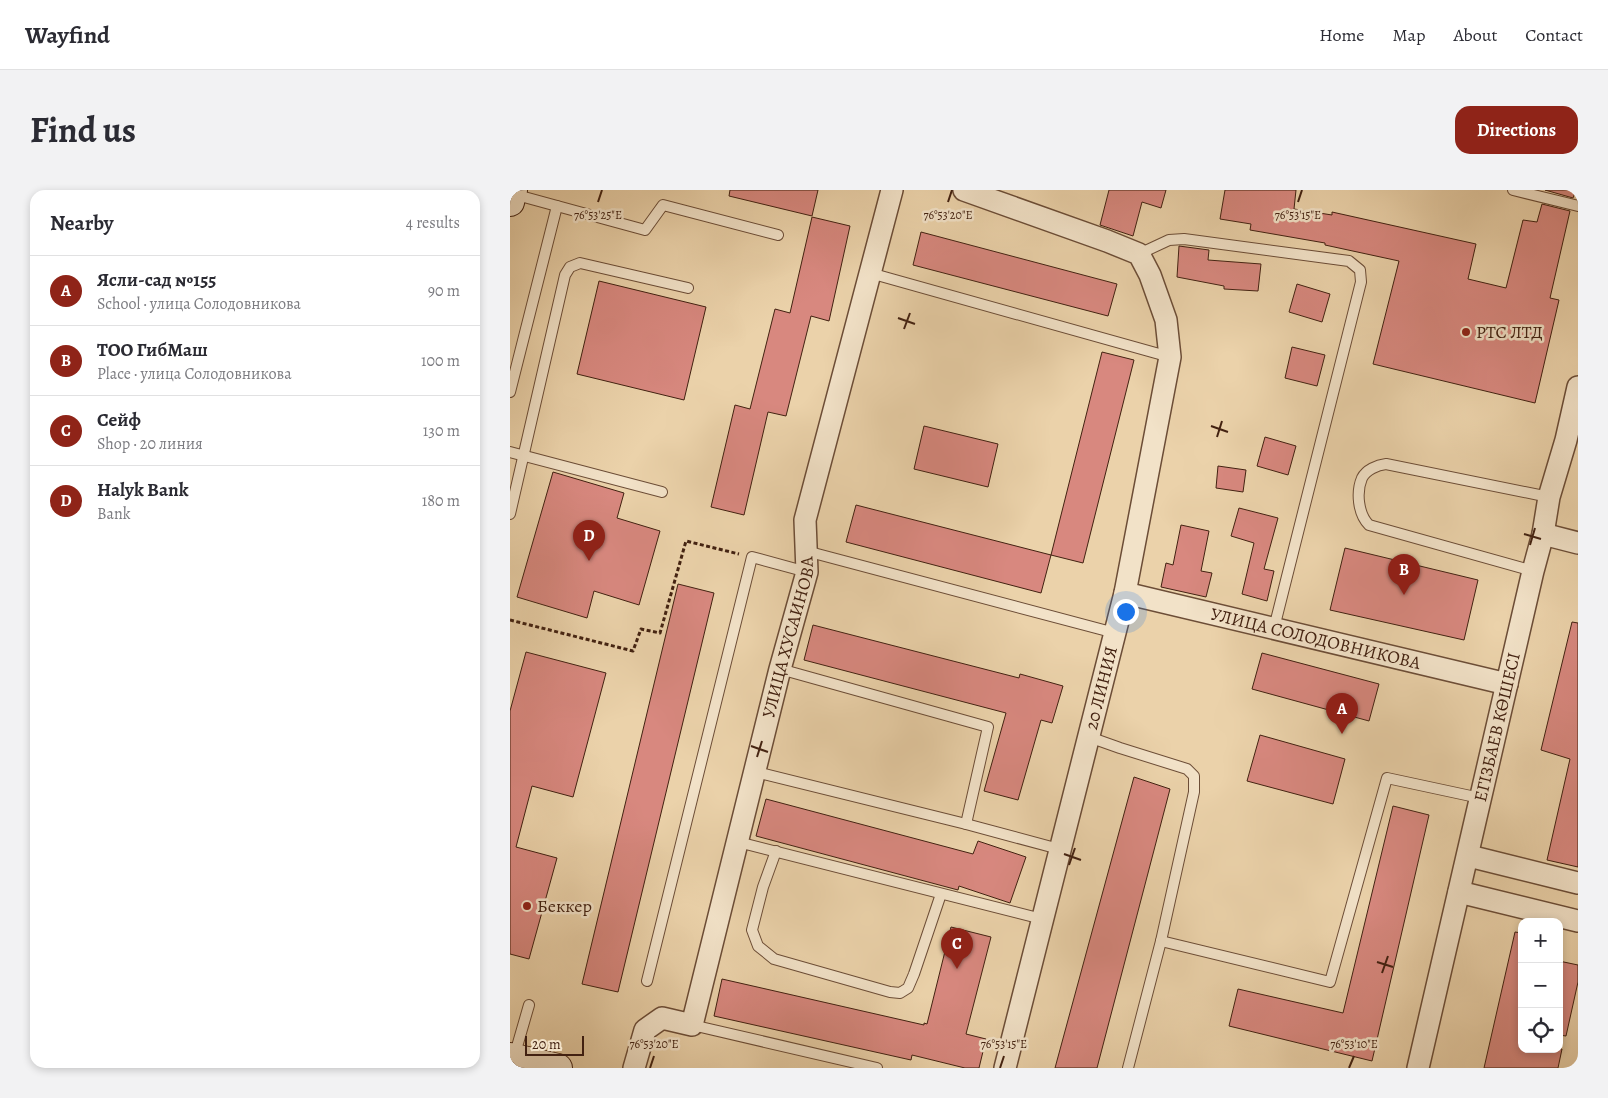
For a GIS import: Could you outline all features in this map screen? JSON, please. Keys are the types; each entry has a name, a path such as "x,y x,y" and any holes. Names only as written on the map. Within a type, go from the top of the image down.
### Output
{"main road":[{"path":"512,1061 558,1068"}],"street":[{"name":"УЛИЦА ХУСАИНОВА","path":"692,1025 756,772 806,562 804,520 892,190"},
{"path":"964,190 1108,241 1139,254"},
{"name":"20 ЛИНИЯ","path":"1005,1068 1125,594 1170,357 1166,320 1150,275 1139,254"},
{"name":"ЕГІЗБАЕВ КӨШЕСІ","path":"1418,1068 1543,534 1549,497 1572,441 1578,387"},
{"path":"1543,534 1578,543"},
{"name":"УЛИЦА СОЛОДОВНИКОВА","path":"1125,594 1507,684"},
{"path":"1468,856 1578,883"},
{"path":"1459,892 1578,921"},
{"path":"634,1068 644,1030 662,1018 692,1025"}],"lane":[{"path":"1519,191 1578,206"},
{"path":"512,195 645,230 663,205 778,235"},
{"path":"510,392 557,206"},
{"path":"1139,254 1169,240 1184,239 1348,261 1360,270 1361,282 1274,628"},
{"path":"510,514 565,275 570,266 580,263 688,288"},
{"path":"870,273 1170,357"},
{"path":"510,452 662,492"},
{"path":"1533,571 1368,525 1364,520 1358,496 1362,477 1376,466 1386,464 1549,497"},
{"path":"647,981 752,557 806,562 1115,633"},
{"path":"780,669 988,727 966,824"},
{"path":"1089,737 1188,769 1194,776 1194,792 1161,941 1128,1068"},
{"path":"756,772 1059,849"},
{"path":"1161,941 1330,982 1387,778 1480,798"},
{"path":"738,842 1042,919"},
{"path":"776,851 763,887 752,930 758,946 774,959 890,992 900,993 908,988 941,894"},
{"path":"512,1061 529,1005"},
{"path":"692,1025 877,1068"}],"path":[{"path":"510,620 634,651 641,629 660,633 686,541 752,557"}],"building":[{"path":"730,190 818,190 812,216 729,196"},
{"path":"1109,190 1166,190 1161,208 1142,202 1133,236 1100,225"},
{"path":"1225,190 1296,190 1294,209 1332,215 1332,212 1476,244 1468,279 1506,288 1523,220 1537,222 1542,204 1570,211 1550,298 1559,300 1535,403 1373,364 1399,261 1325,245 1325,243 1250,230 1251,224 1220,219"},
{"path":"1545,190 1576,190 1573,198"},
{"path":"812,217 850,226 829,321 811,316 786,416 768,412 744,515 711,507 735,405 750,409 775,309 790,313"},
{"path":"921,232 1117,284 1108,316 913,265"},
{"path":"1179,246 1209,250 1208,260 1261,264 1258,291 1224,289 1224,286 1177,277"},
{"path":"599,281 706,307 684,400 577,374"},
{"path":"1297,284 1330,294 1322,322 1289,312"},
{"path":"1292,347 1325,355 1317,386 1285,378"},
{"path":"1102,352 1134,360 1083,563 1051,555"},
{"path":"924,426 998,444 988,487 914,469"},
{"path":"1265,437 1296,446 1288,475 1257,466"},
{"path":"1218,466 1246,470 1243,492 1216,488"},
{"path":"553,472 624,493 617,518 660,531 639,605 594,591 587,618 517,597"},
{"path":"856,505 1051,555 1041,593 846,542"},
{"path":"1239,508 1278,518 1264,569 1274,571 1267,601 1242,594 1254,543 1231,536"},
{"path":"1181,525 1209,531 1201,571 1212,573 1206,597 1161,587 1166,563 1173,565"},
{"path":"1345,548 1478,580 1464,640 1330,610"},
{"path":"678,584 714,593 618,992 582,984"},
{"path":"1572,622 1578,623 1578,867 1547,860 1570,759 1541,750"},
{"path":"813,625 1019,678 1020,674 1063,686 1052,723 1041,720 1018,800 984,791 1006,713 804,660"},
{"path":"526,652 606,673 573,797 532,786 516,847 557,858 529,959 510,954 510,711"},
{"path":"1262,653 1379,684 1369,721 1252,689"},
{"path":"1260,735 1345,759 1333,804 1247,781"},
{"path":"1134,777 1170,789 1097,1068 1055,1068"},
{"path":"766,799 973,854 978,841 1026,857 1010,903 959,886 958,890 756,836"},
{"path":"1393,806 1429,815 1372,1061 1229,1026 1238,989 1343,1013"},
{"path":"951,927 991,937 966,1034 986,1039 979,1068 965,1068 912,1055 911,1060 714,1016 722,979 924,1025 924,1023 927,1024"},
{"path":"1515,932 1518,932 1518,1053 1561,1053 1558,1068 1484,1068"},
{"path":"1563,962 1578,965 1578,982 1566,1036 1563,1036"}],"place":[{"name":"РТС ЛТД","path":"1466,332"},
{"name":"Halyk Bank","path":"589,561"},
{"name":"ТОО ГибМаш","path":"1404,595"},
{"name":"Ясли-сад №155","path":"1342,734"},
{"name":"Беккер","path":"527,906"},
{"name":"Сейф","path":"957,969"}]}
